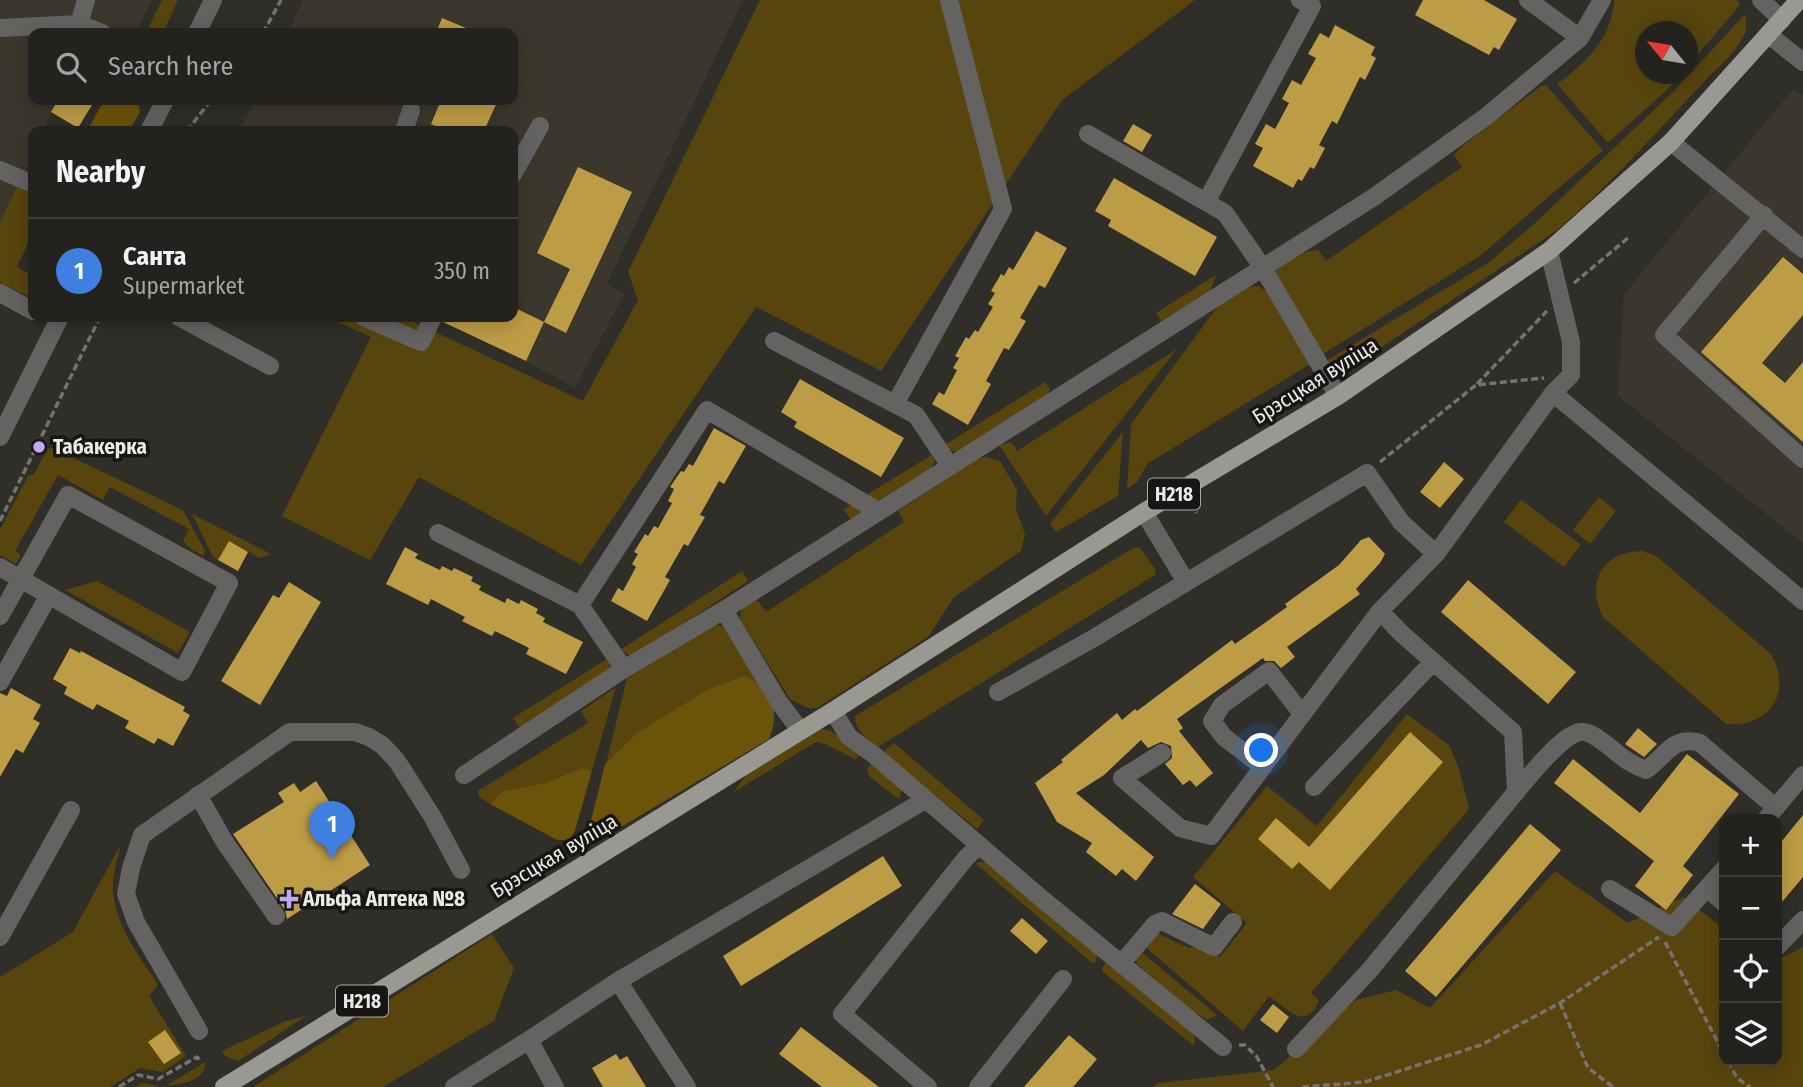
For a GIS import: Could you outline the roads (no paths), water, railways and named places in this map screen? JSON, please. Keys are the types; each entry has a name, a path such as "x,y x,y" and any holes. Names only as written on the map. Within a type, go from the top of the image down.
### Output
{"main road":[{"name":"Брэсцкая вуліца","path":"224,1087 833,711 1144,512 1338,396 1549,251 1671,142 1800,0"}],"street":[{"path":"79,24 86,0"},
{"path":"199,28 213,0"},
{"path":"895,404 1003,209 949,0"},
{"path":"1206,202 1312,6 1300,0"},
{"path":"1528,0 1580,38"},
{"path":"464,775 624,669 724,610 1374,197 1487,116 1580,38 1602,0"},
{"path":"1761,0 1782,20"},
{"path":"0,28 79,24 89,28"},
{"path":"1770,36 1803,62"},
{"path":"152,126 162,105"},
{"path":"406,126 411,110"},
{"path":"518,165 540,126"},
{"path":"1088,134 1225,213 1263,268 1338,396"},
{"path":"1671,142 1803,249"},
{"path":"0,170 28,182"},
{"path":"1764,215 1664,335 1803,459"},
{"path":"1162,753 1122,778 1181,828 1211,836 1380,611 1436,554 1553,393 1571,375 1571,341 1549,251"},
{"path":"0,293 28,309"},
{"path":"0,437 52,322"},
{"path":"188,322 270,366"},
{"path":"375,322 421,342 431,322"},
{"path":"774,341 916,415 950,466"},
{"path":"1553,393 1803,601"},
{"path":"580,605 707,410 877,511"},
{"path":"998,692 1367,473 1401,522 1436,554"},
{"path":"0,567 20,579 183,672 229,583 68,495 20,579 0,617"},
{"path":"1144,512 1186,582"},
{"path":"439,533 580,605 624,669"},
{"path":"0,682 49,595"},
{"path":"724,610 779,702 800,730"},
{"path":"1380,611 1513,732 1516,792"},
{"path":"1314,787 1433,662"},
{"path":"1263,766 1224,737 1212,721 1222,705 1269,671 1302,714"},
{"path":"833,711 849,737 873,754 1223,1047"},
{"path":"198,1031 136,922 126,894 142,835 289,732 355,732 382,745 397,761 432,816 461,870"},
{"path":"1296,1049 1369,971 1516,792 1568,737 1580,732 1598,738 1630,764 1646,770 1658,762 1673,745 1687,740 1700,743 1771,813 1803,775"},
{"path":"198,795 224,841 276,916"},
{"path":"454,1087 618,981 925,800"},
{"path":"0,937 71,810"},
{"path":"928,1087 842,1014 979,845"},
{"path":"1610,889 1672,928 1719,875"},
{"path":"1708,889 1719,899"},
{"path":"1782,942 1803,920"},
{"path":"1121,964 1154,923 1163,921 1214,947 1233,922"},
{"path":"978,1087 1063,979"},
{"path":"618,981 687,1087"},
{"path":"529,1040 555,1087"}],"place":[{"name":"Табакерка","path":"39,447"},
{"name":"Санта","path":"332,859"},
{"name":"Альфа Аптека №8","path":"289,899"}]}
